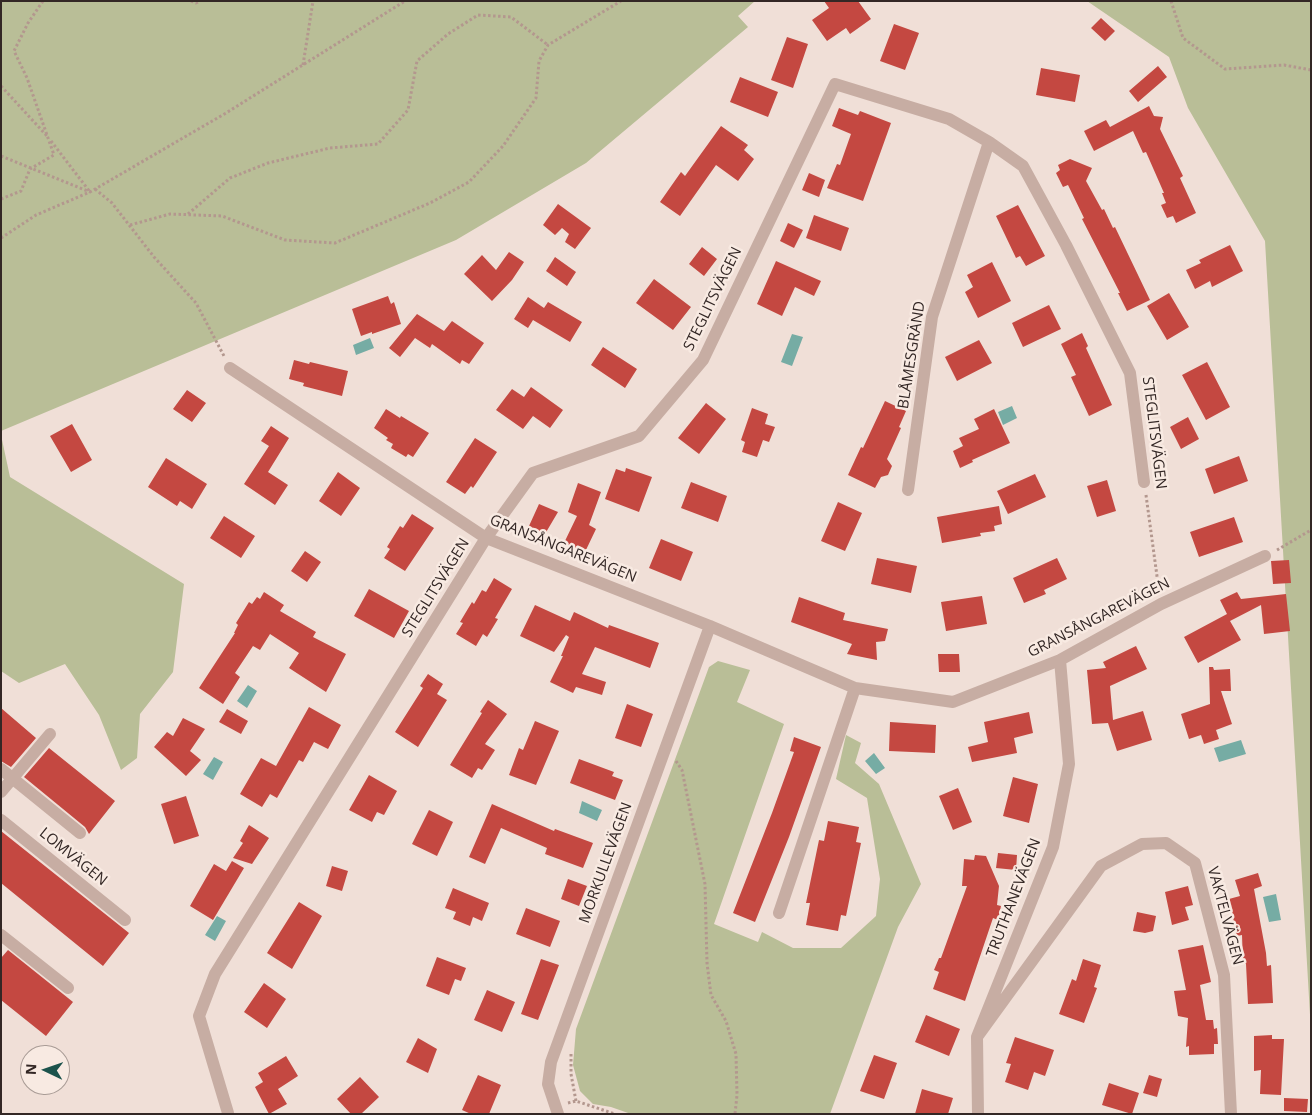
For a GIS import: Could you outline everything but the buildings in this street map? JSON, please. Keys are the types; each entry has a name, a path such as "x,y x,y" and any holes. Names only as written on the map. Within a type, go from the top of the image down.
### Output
{"street":[{"name":"STEGLITSVÄGEN","path":"228,1113 199,1016 215,974 486,538 533,473 640,436 703,360 835,84 949,119 989,142 1023,166 1066,245 1130,373 1144,482"},
{"name":"BLÅMESGRÄND","path":"908,490 932,317 989,142"},
{"name":"GRANSÅNGAREVÄGEN","path":"230,368 486,538 710,626 855,688 953,702 1060,660 1161,604 1265,556"},
{"name":"MORKULLEVÄGEN","path":"557,1110 548,1084 551,1062 710,626"},
{"name":"TRUTHANEVÄGEN","path":"978,1114 977,1037 1053,847 1069,764 1060,660"},
{"path":"779,913 855,688"},
{"path":"1,792 50,734"},
{"name":"LOMVÄGEN","path":"1,769 80,833"},
{"name":"LOMVÄGEN","path":"1,820 125,920"},
{"name":"VAKTELVÄGEN","path":"977,1037 1101,866 1142,844 1166,843 1195,863 1224,975 1231,1114"},
{"path":"1,935 68,988"}],"path":[{"path":"1,199 21,191 30,168 54,155 27,78 14,51 28,23 43,1"},
{"path":"191,1 196,3 200,1"},
{"path":"303,65 313,1"},
{"path":"1,238 36,215 90,192 226,113 405,1"},
{"path":"130,225 170,214 222,216 285,240 335,243 430,204 469,182 503,146 536,98 538,61 548,45 621,1"},
{"path":"1171,1 1183,38 1225,69 1284,64 1311,70"},
{"path":"187,215 230,178 268,163 330,148 378,144 408,110 417,61 448,34 478,15 511,17 548,45"},
{"path":"1,86 49,138 90,192"},
{"path":"1,156 90,192"},
{"path":"95,189 112,203 154,257 196,302 230,368"},
{"name":"STEGLITSVÄGEN","path":"1144,482 1161,604"},
{"path":"1265,556 1311,530"},
{"path":"666,746 682,770 705,884 710,995 726,1021 736,1054 737,1096 735,1114"},
{"path":"557,1110 576,1101 615,1114"}],"green space":[{"path":"1,1 755,1 738,16 748,27 586,163 456,240 1,431"},
{"path":"1087,1 1311,1 1311,1032 1265,241 1188,108 1169,57"},
{"path":"1,435 10,477 184,584 173,672 140,714 137,758 121,770 99,715 65,664 19,683 1,671"},
{"path":"718,661 750,670 737,702 784,724 714,924 758,942 762,932 793,948 841,948 876,916 880,879 867,798 836,779 846,735 861,743 855,763 879,784 921,884 898,927 830,1114 631,1114 611,1107 593,1104 580,1091 573,1065 576,1029 709,667"}],"water":[{"path":"792,334 803,337 792,366 781,362"},
{"path":"370,338 374,348 356,355 353,345"},
{"path":"1012,406 1017,418 1003,425 998,412"},
{"path":"248,685 257,691 247,708 237,701"},
{"path":"1241,740 1246,754 1219,762 1214,748"},
{"path":"874,753 885,768 876,774 865,761"},
{"path":"214,757 223,762 213,780 203,774"},
{"path":"582,801 602,810 597,821 579,813"},
{"path":"1276,894 1281,920 1269,922 1263,897"},
{"path":"217,916 226,921 215,941 205,935"}]}
